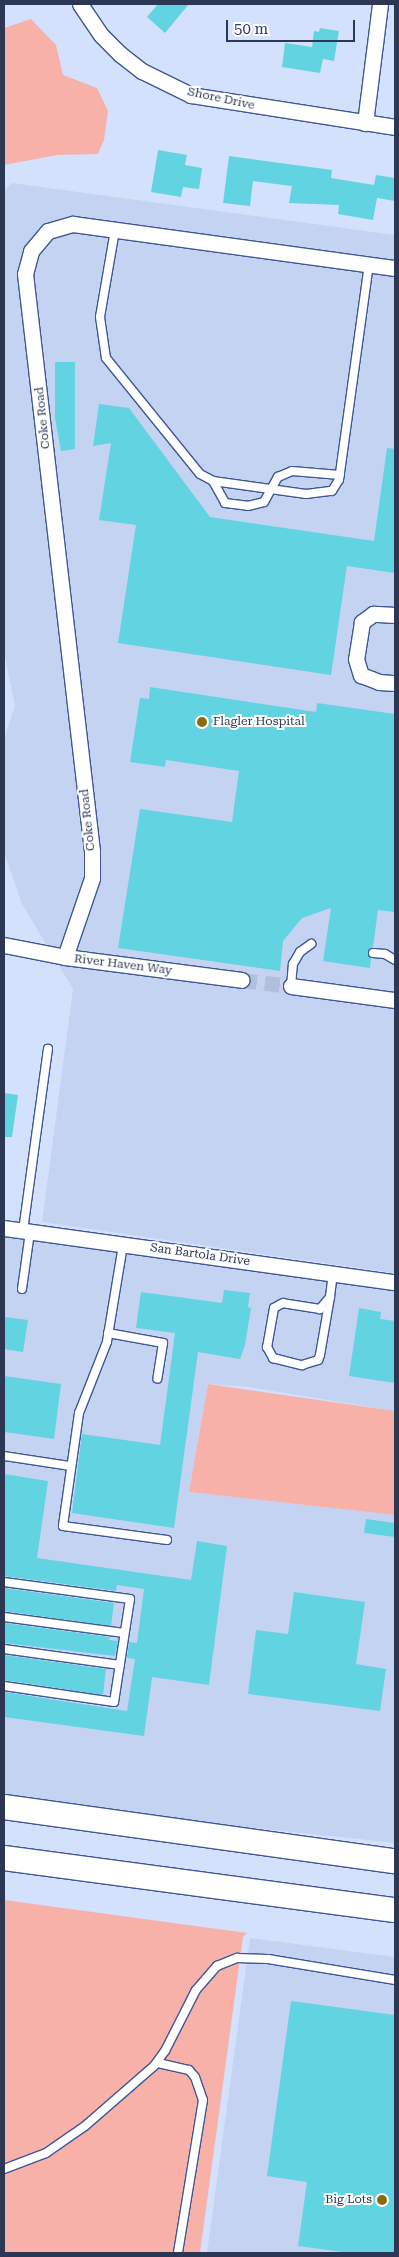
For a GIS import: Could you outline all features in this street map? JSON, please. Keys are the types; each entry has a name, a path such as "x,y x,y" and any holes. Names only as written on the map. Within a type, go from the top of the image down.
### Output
{"main road":[{"path":"4,1807 395,1861"},
{"path":"4,1858 395,1910"}],"street":[{"name":"Shore Drive","path":"80,4 101,35 120,54 142,71 191,95 395,128"},
{"path":"365,123 380,4"},
{"name":"Coke Road","path":"65,957 92,878 92,851 25,274 31,251 48,231 73,224 395,268"},
{"path":"395,615 373,614 362,622 356,659 361,676 379,682 395,683"},
{"name":"River Haven Way","path":"4,945 65,957 242,980"},
{"path":"291,986 395,1000"},
{"name":"San Bartola Drive","path":"4,1228 395,1282"}],"lane":[{"path":"115,230 100,318 106,358 200,474 213,481 270,489 319,495 332,491 340,476 369,264"},
{"path":"213,481 225,503 257,505 264,502 278,477 292,471 340,476"},
{"path":"291,986 293,964 300,952 311,944"},
{"path":"373,953 385,954 395,960"},
{"path":"22,1289 48,1049"},
{"path":"123,1244 108,1333 79,1413 63,1526 167,1540"},
{"path":"330,1297 320,1309 283,1303 274,1308 267,1347 273,1358 302,1365 318,1360 330,1297 333,1273"},
{"path":"108,1333 163,1343 157,1379"},
{"path":"4,1456 70,1466"},
{"path":"4,1582 130,1599 114,1702 4,1686"},
{"path":"4,1617 124,1634"},
{"path":"4,1649 120,1665"},
{"path":"4,2169 46,2153 85,2126 158,2063 196,1990 216,1966 237,1958 268,1959 395,1980"},
{"path":"158,2063 189,2070 196,2077 203,2100 178,2253"}],"shaded area":[{"path":"31,19 56,45 63,75 97,88 108,111 104,140 98,154 57,155 4,165 4,28"},
{"name":"Flagler Hospital","path":"12,183 395,235 395,1273 42,1222 73,989 22,904 4,852 4,739 15,706 4,652 4,190"},
{"path":"4,1232 395,1283 395,1411 248,1387 208,1384 189,1492 395,1515 395,1843 144,1816 4,1797"},
{"path":"208,1384 395,1411 395,1515 189,1492"},
{"path":"4,1900 247,1933 243,1937 200,2253 4,2253"},
{"path":"250,1938 395,1957 395,2253 207,2253"}],"building":[{"path":"158,4 189,4 165,33 147,17"},
{"path":"320,28 339,31 334,61 323,59 320,73 282,67 285,43 312,47 314,31 319,32"},
{"path":"158,150 187,155 185,165 202,168 199,189 183,187 181,197 151,192"},
{"path":"229,156 332,170 331,178 374,185 376,175 395,178 395,201 377,198 373,220 338,214 339,205 289,203 292,186 253,181 250,206 223,203"},
{"path":"55,362 75,362 75,449 61,451 55,418"},
{"path":"99,404 129,408 210,517 374,541 387,448 395,449 395,573 347,566 331,675 118,643 136,525 99,520 111,443 93,446"},
{"path":"150,687 316,712 317,703 395,714 395,912 378,910 373,947 368,952 371,958 370,968 323,961 331,908 302,918 283,941 280,971 118,948 140,809 232,822 239,771 166,760 165,767 130,762 140,698 149,699"},
{"path":"4,1093 18,1095 12,1137 4,1137"},
{"path":"224,1290 250,1293 248,1307 251,1308 245,1345 240,1359 198,1352 174,1528 72,1513 82,1434 160,1445 175,1333 136,1328 141,1292 222,1303"},
{"path":"359,1308 381,1312 380,1319 395,1321 395,1383 349,1376"},
{"path":"4,1317 28,1320 23,1352 4,1349"},
{"path":"4,1376 61,1384 54,1439 4,1432"},
{"path":"4,1474 48,1481 37,1558 191,1580 197,1541 227,1546 209,1685 152,1677 144,1736 4,1717 4,1692 127,1711 135,1659 127,1658 129,1642 137,1643 144,1589 117,1585 116,1591 4,1576"},
{"path":"366,1519 395,1523 395,1537 364,1533"},
{"path":"4,1588 114,1603 111,1626 4,1611"},
{"path":"294,1592 365,1602 356,1664 386,1669 380,1711 248,1694 256,1630 288,1634"},
{"path":"4,1623 110,1637 109,1640 118,1641 115,1656 4,1643"},
{"path":"4,1655 106,1669 103,1695 4,1680"},
{"path":"291,2001 395,2015 395,2253 350,2253 298,2246 307,2182 267,2176"}],"tunnel":[{"path":"242,980 291,986"}],"place":[{"name":"Flagler Hospital","path":"202,722"},
{"name":"Big Lots","path":"382,2200"}]}
